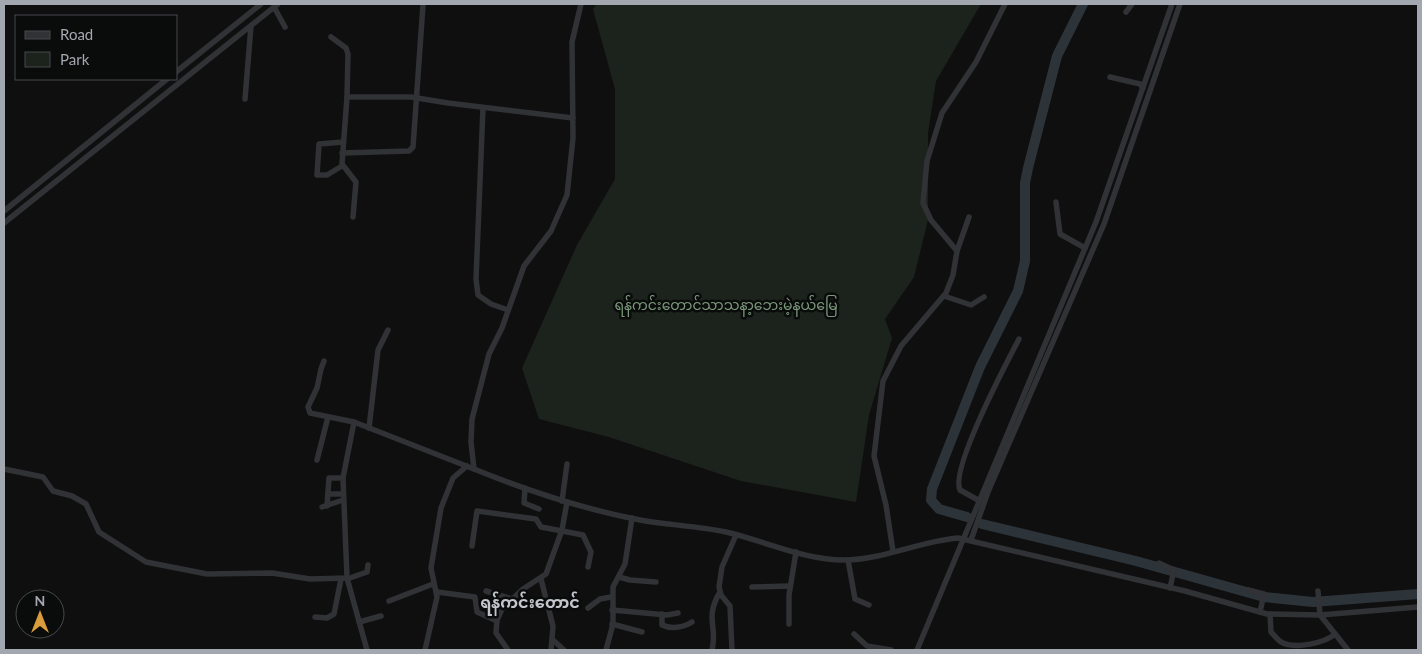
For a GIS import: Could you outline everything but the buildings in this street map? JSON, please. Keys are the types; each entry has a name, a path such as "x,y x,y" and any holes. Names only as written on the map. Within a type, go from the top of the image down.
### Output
{"street":[{"path":"178,70 261,4"},
{"path":"474,469 471,431 476,402 489,354 524,266 551,231 567,195 572,163 572,42 581,4"},
{"path":"957,251 931,220 924,207 922,198 925,169 942,113 976,62 1005,4"},
{"path":"1126,12 1132,4"},
{"path":"917,650 990,487 1078,273 1085,248 1172,4"},
{"path":"967,539 978,500 1078,273 1104,224 1180,4"},
{"path":"342,152 383,153 412,150 423,5"},
{"path":"4,223 276,6 285,27"},
{"path":"245,99 251,26"},
{"path":"331,36 346,48 348,54 342,166 356,182 353,217"},
{"path":"1110,77 1140,84 1143,88"},
{"path":"4,211 166,80"},
{"path":"347,97 416,98 573,118"},
{"path":"483,108 476,279 478,294 491,304 508,310"},
{"path":"342,166 323,176 318,175 319,144 343,142"},
{"path":"1056,202 1060,234 1085,248"},
{"path":"894,551 886,505 874,456 883,381 901,346 944,296 953,275 957,251 969,217"},
{"path":"944,296 971,305 984,297"},
{"path":"369,428 378,350 388,330"},
{"path":"978,500 960,490 959,478 977,424 1020,338"},
{"path":"324,361 320,368 317,388 308,407 310,413 354,422 564,502 632,518 736,535 827,560 848,560 943,539 967,539 1270,614 1320,615 1418,607"},
{"path":"317,460 328,416"},
{"path":"354,422 343,478 345,579 367,650"},
{"path":"508,650 496,633 497,621 502,609 523,589 541,579 549,568 562,530 566,464"},
{"path":"425,650 436,601 436,592 430,568 444,500 453,478 467,466"},
{"path":"4,469 39,476 45,480 53,491 72,496 86,504 102,535 146,562 206,574 272,573 310,579 345,579 368,572 368,565"},
{"path":"343,478 329,478 325,506 343,497"},
{"path":"524,488 524,504 539,509"},
{"path":"328,494 343,497"},
{"path":"472,546 477,511 536,519 541,527 562,530 586,538 591,552 588,567"},
{"path":"606,650 612,624 611,597 613,587 625,564 632,518"},
{"path":"712,650 714,635 711,612 720,592 722,567 736,535"},
{"path":"789,624 790,586 796,552"},
{"path":"848,560 855,599 869,605"},
{"path":"1159,563 1172,568 1174,571 1170,588"},
{"path":"619,577 656,582"},
{"path":"315,617 327,618 334,614 345,579"},
{"path":"541,579 553,626 551,650"},
{"path":"389,600 433,584"},
{"path":"752,587 790,586"},
{"path":"1248,590 1262,593 1264,596 1260,612"},
{"path":"486,591 512,599"},
{"path":"1318,591 1320,615 1348,650"},
{"path":"436,592 475,597 477,612 497,621"},
{"path":"720,592 730,606 732,650"},
{"path":"588,608 600,599 611,597"},
{"path":"612,610 662,614 678,613"},
{"path":"662,614 662,625 664,627 675,627 692,622"},
{"path":"1270,614 1271,632 1285,644 1293,646 1330,639 1335,634"},
{"path":"358,622 382,616"},
{"path":"612,624 642,632"},
{"path":"854,634 867,646 892,650"},
{"path":"553,640 564,650"}],"green space":[{"name":"ရန်ကင်းတောင်သာသနာ့ဘေးမဲ့နယ်မြေ","path":"597,4 981,4 936,81 928,133 928,220 914,277 885,319 892,338 869,415 856,502 741,481 609,437 539,419 522,368 577,245 615,179 615,89 593,9"}],"waterway":[{"path":"967,517 939,509 931,500 932,489 980,367 1018,291 1025,261 1025,183 1028,168 1057,56 1083,4"},
{"path":"982,524 1136,561 1264,597 1313,602 1418,594"}],"district":[{"name":"ရန်ကင်းတောင်","path":"530,602"}]}
